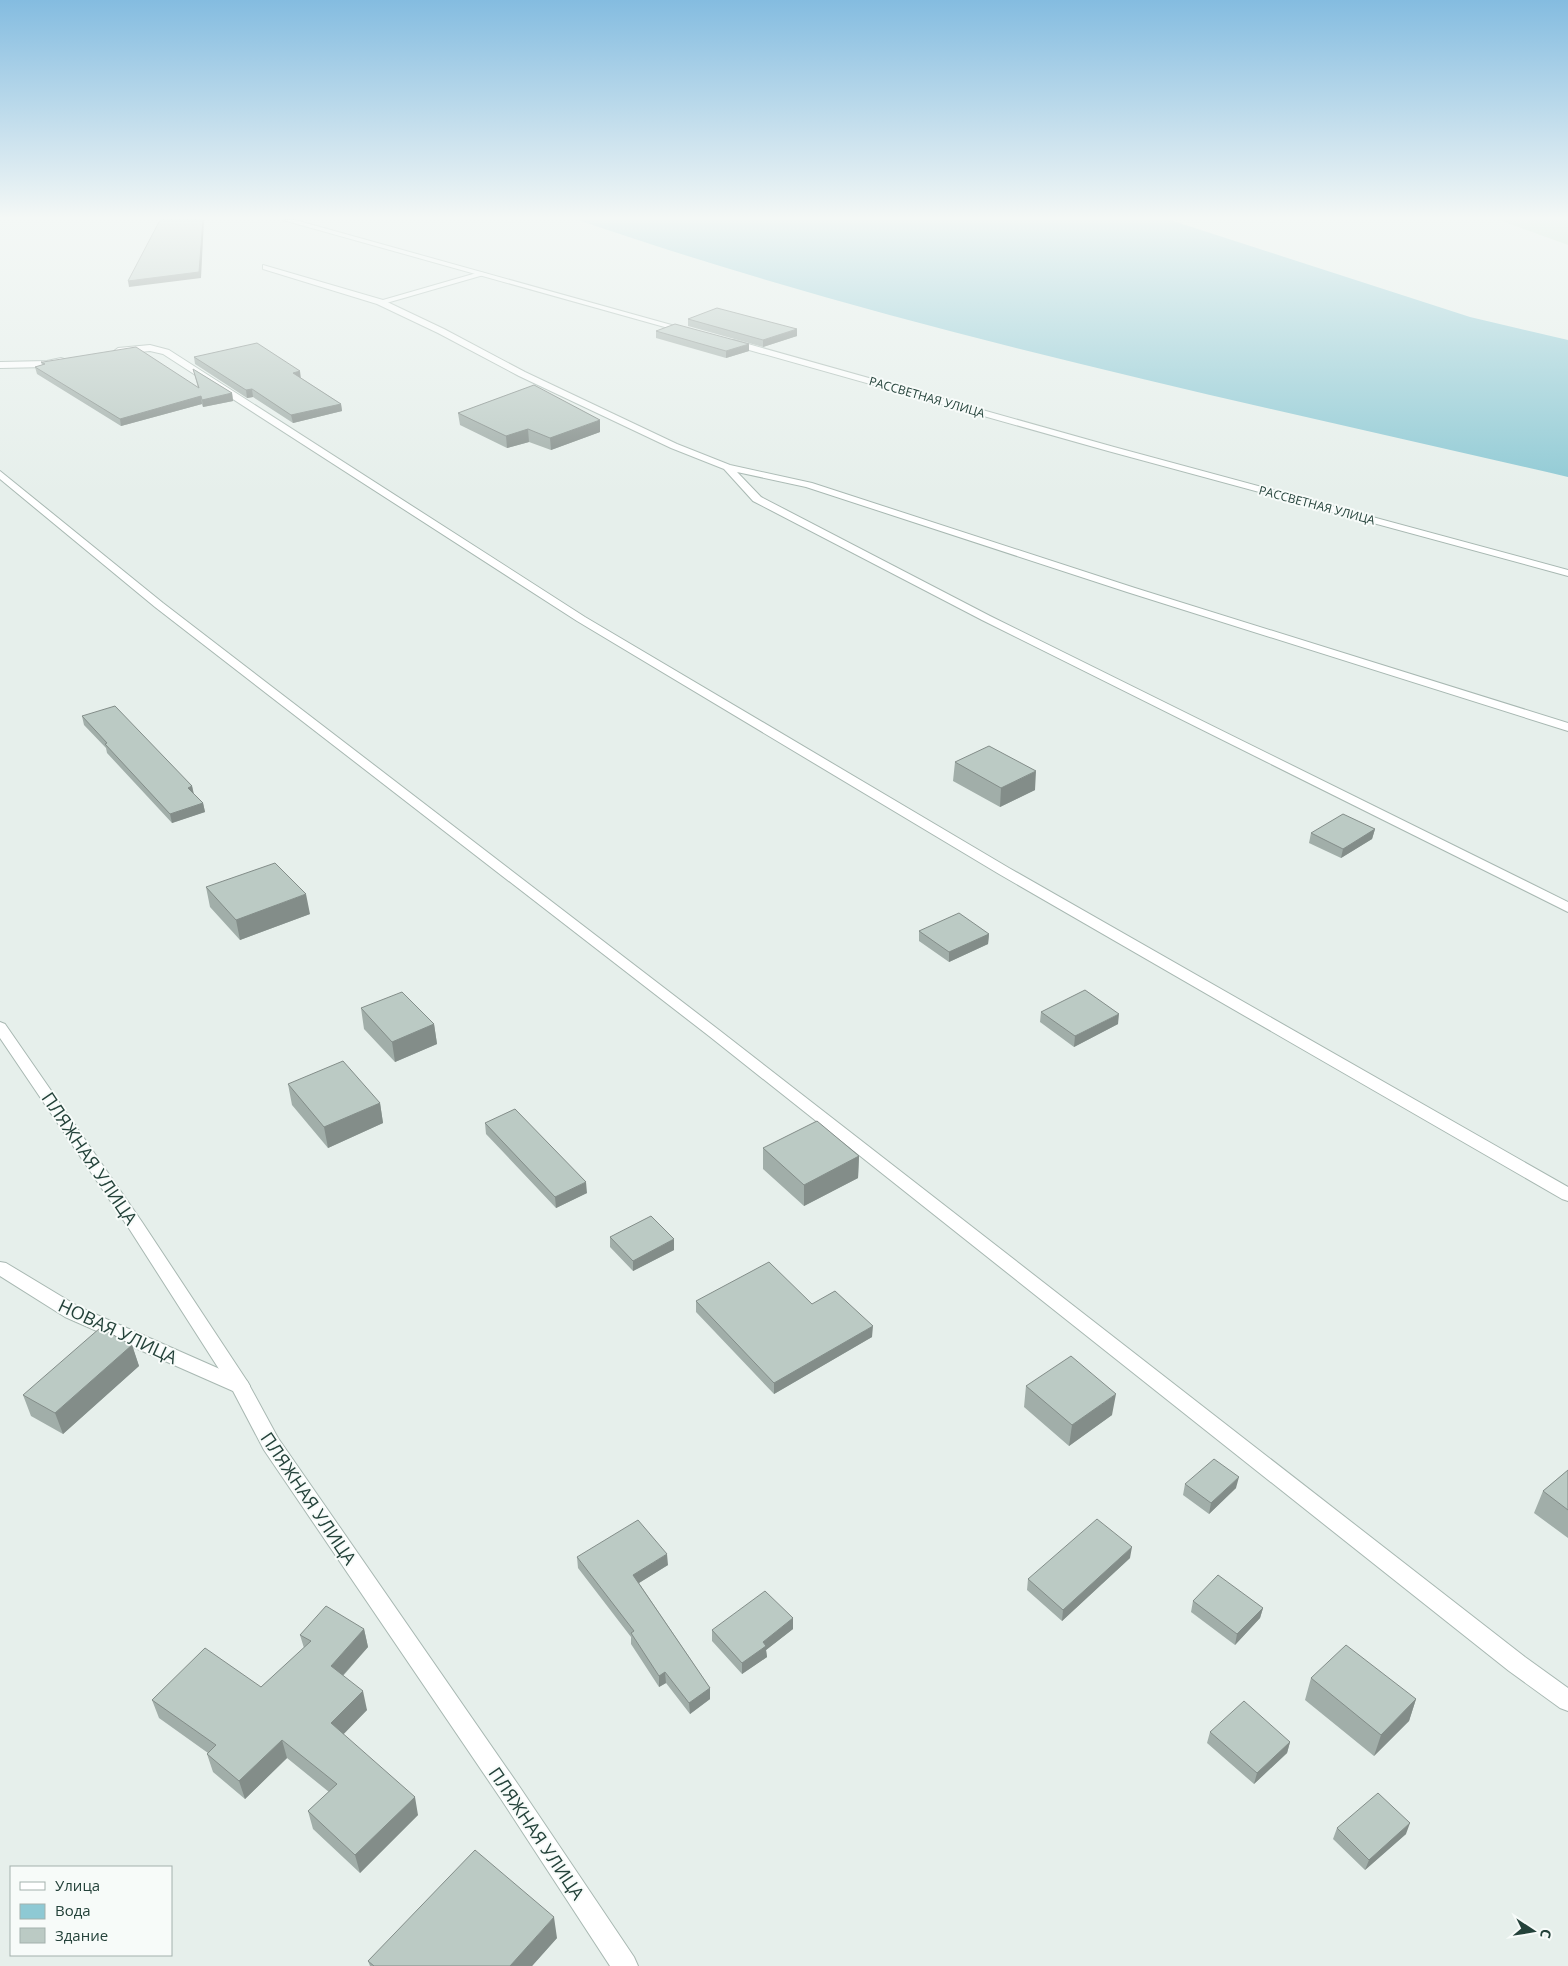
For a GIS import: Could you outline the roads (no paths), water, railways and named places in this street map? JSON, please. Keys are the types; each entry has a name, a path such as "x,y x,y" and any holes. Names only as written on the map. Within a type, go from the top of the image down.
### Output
{"street":[{"path":"401,312 531,378 674,446 727,467 809,485 1131,590 1568,727"},
{"path":"620,312 694,332"},
{"name":"РАССВЕТНАЯ УЛИЦА","path":"723,340 1111,449 1568,573"},
{"path":"102,353 150,348 166,352 590,624 1004,871 1568,1195"},
{"path":"5,370 75,358"},
{"path":"727,467 757,499 986,618 1568,908"},
{"path":"0,474 167,611 722,1040 1517,1664 1568,1701"},
{"name":"ПЛЯЖНАЯ УЛИЦА","path":"0,1026 136,1226 240,1386 271,1444 504,1783 625,1966"},
{"name":"НОВАЯ УЛИЦА","path":"0,1268 72,1312 240,1386"}],"water":[{"path":"879,312 1454,312 1568,340 1568,477 1194,391"}]}
